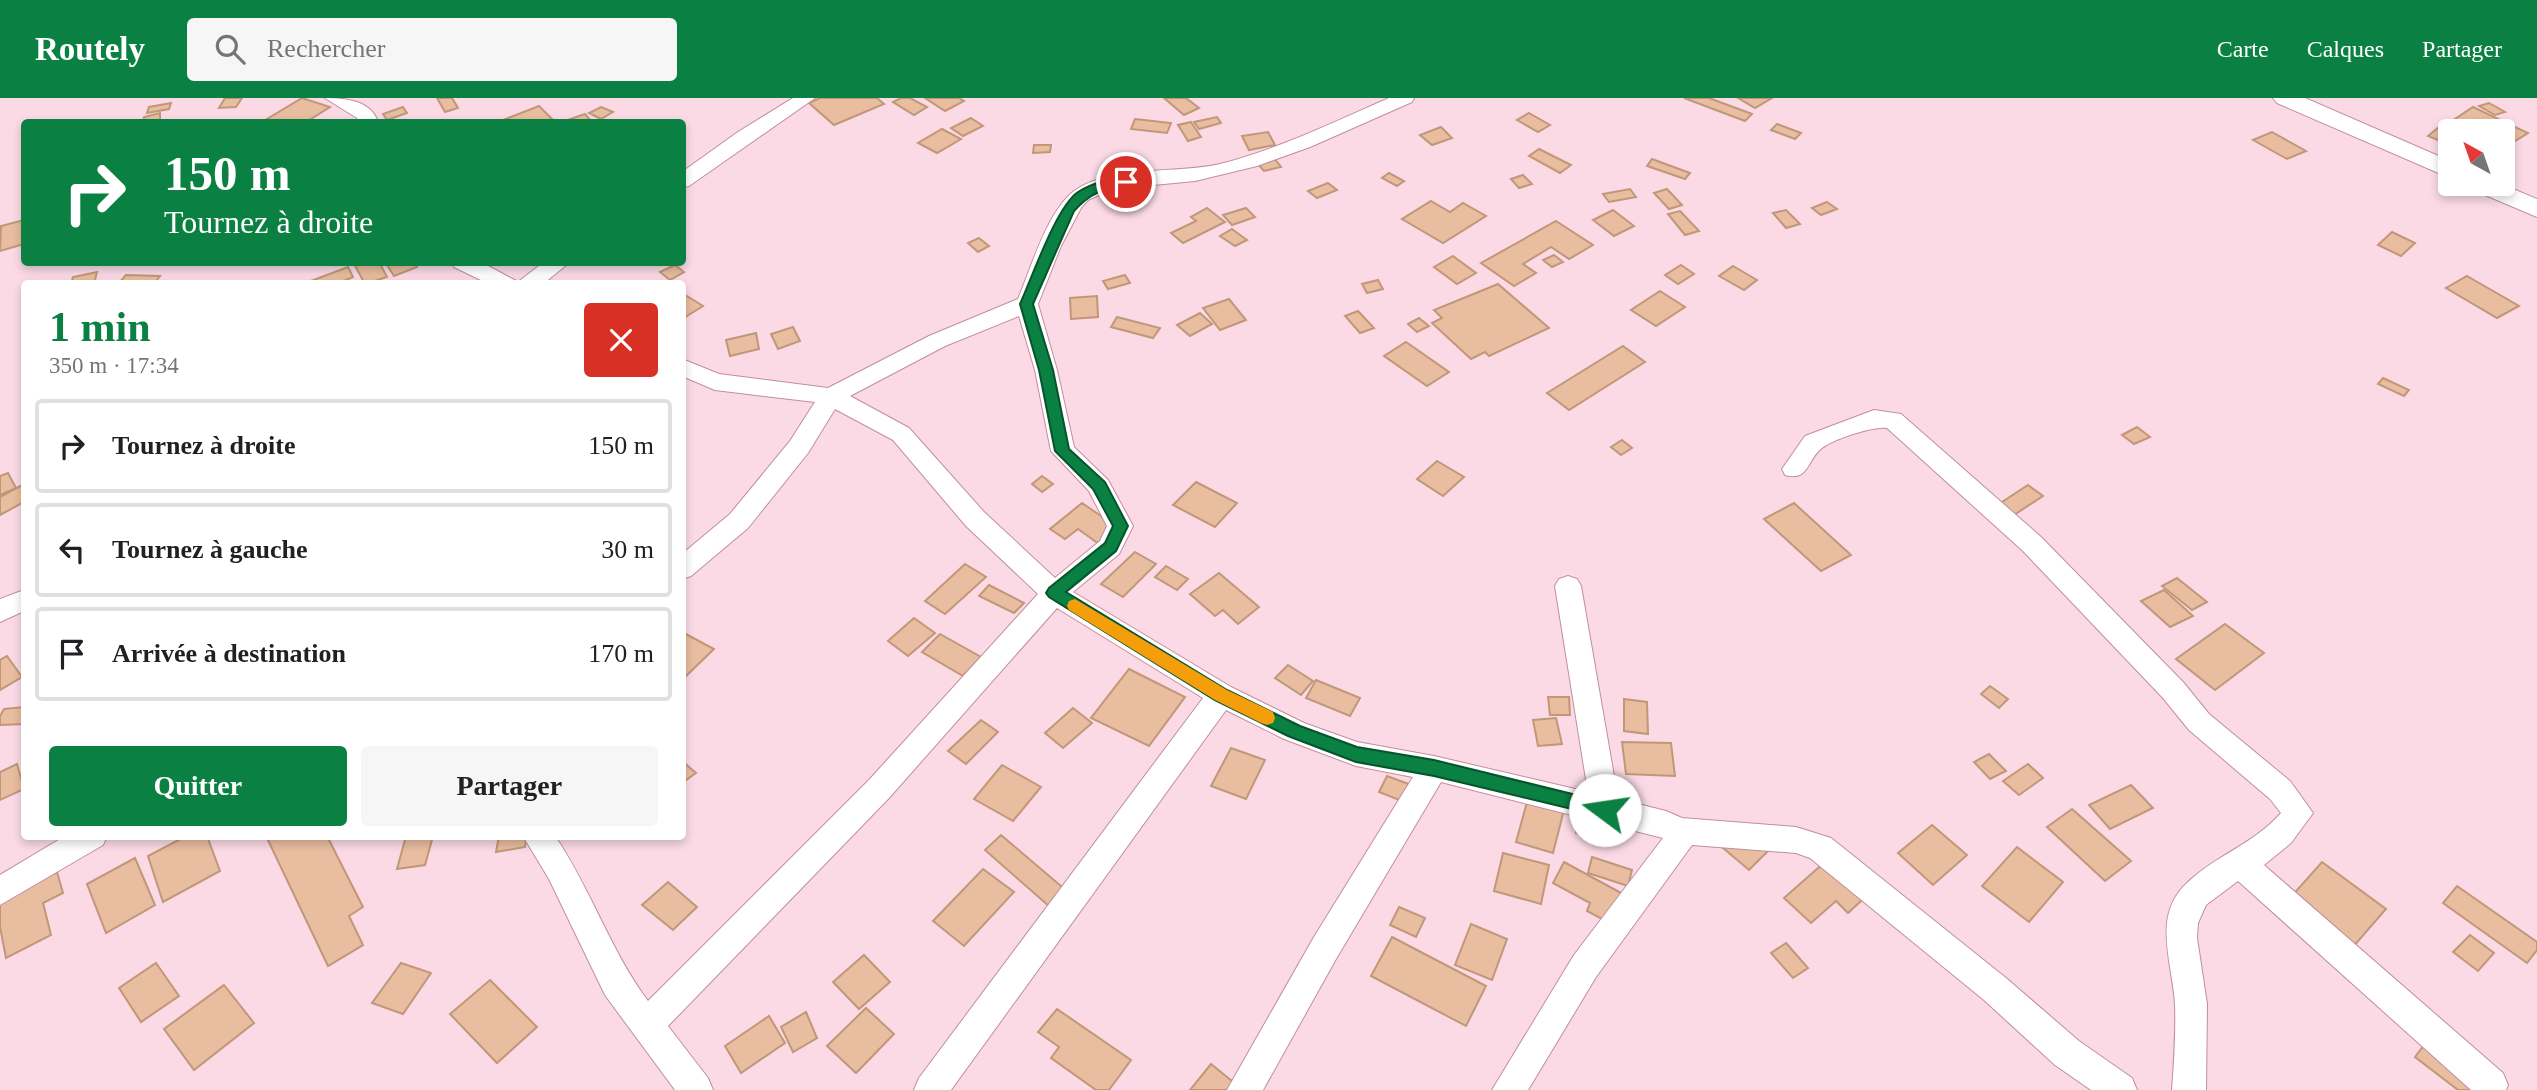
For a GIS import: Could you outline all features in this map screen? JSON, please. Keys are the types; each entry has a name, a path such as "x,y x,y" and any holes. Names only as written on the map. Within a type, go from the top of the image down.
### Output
{"street":[{"path":"334,98 366,115 367,119"},
{"path":"686,179 745,136 806,98"},
{"path":"647,1025 879,789 1054,593 1111,547 1120,526 1099,486 1063,451 1046,370 1027,304 1068,210 1080,196 1102,185 1196,175 1287,149 1405,98"},
{"path":"2285,98 2438,165"},
{"path":"2508,196 2537,208"},
{"path":"470,266 500,280"},
{"path":"533,280 554,266"},
{"path":"686,566 739,520 799,447 831,396 937,341 1027,304"},
{"path":"686,369 715,382 831,396 901,434 975,519 1054,593 1221,695 1294,731 1356,754 1434,768 1666,824 1677,831 1796,840 1820,848 1995,989 2067,1053 2120,1090"},
{"path":"1794,469 1813,442 1874,418 1892,420 2032,544 2174,690 2199,722 2280,790 2298,813 2289,828 2205,886 2184,911 2179,939 2191,1002 2189,1090"},
{"path":"1568,586 1605,810"},
{"path":"0,611 21,601"},
{"path":"931,1090 1221,695"},
{"path":"1244,1090 1325,948 1434,768"},
{"path":"1509,1090 1586,966 1678,843 1677,831"},
{"path":"0,891 85,840"},
{"path":"541,840 560,869 616,984 696,1090"},
{"path":"2239,862 2491,1084"}],"building":[{"path":"225,98 242,98 236,107 219,108"},
{"path":"302,98 330,107 311,119 267,119"},
{"path":"437,98 452,98 458,108 445,112"},
{"path":"820,98 877,98 884,104 834,125 809,103"},
{"path":"910,98 927,107 914,115 893,102"},
{"path":"925,98 959,98 964,101 945,111"},
{"path":"1164,98 1186,98 1199,108 1184,115"},
{"path":"1684,98 1709,98 1752,114 1745,121"},
{"path":"1738,98 1772,98 1755,108"},
{"path":"171,103 169,109 147,113 149,107"},
{"path":"2489,103 2505,112 2495,115 2479,106"},
{"path":"539,106 552,119 506,119"},
{"path":"403,107 407,113 390,119 383,114"},
{"path":"601,107 613,112 601,119 589,113"},
{"path":"2473,107 2498,119 2455,119"},
{"path":"160,113 160,119 144,117"},
{"path":"1529,113 1550,125 1538,132 1517,120"},
{"path":"585,114 589,119 571,119"},
{"path":"1217,117 1221,123 1199,129 1194,122"},
{"path":"971,118 983,126 963,136 951,128"},
{"path":"1135,119 1171,123 1167,133 1131,129"},
{"path":"1191,122 1201,137 1188,141 1178,125"},
{"path":"1777,124 1801,133 1795,139 1771,130"},
{"path":"1441,127 1452,138 1432,145 1420,135"},
{"path":"2515,127 2528,133 2515,141"},
{"path":"2438,128 2438,140 2428,136"},
{"path":"942,129 961,139 937,153 918,143"},
{"path":"1268,132 1275,145 1249,150 1242,136"},
{"path":"2272,132 2306,151 2287,159 2253,140"},
{"path":"1034,145 1051,145 1050,152 1033,153"},
{"path":"1539,149 1571,165 1560,173 1529,156"},
{"path":"1274,158 1281,167 1264,171 1257,163"},
{"path":"1652,159 1690,173 1685,179 1647,166"},
{"path":"1389,173 1404,181 1397,186 1382,178"},
{"path":"1523,175 1532,184 1519,188 1511,179"},
{"path":"1328,183 1337,190 1317,198 1308,191"},
{"path":"1630,189 1636,197 1609,202 1603,194"},
{"path":"1667,189 1682,205 1669,209 1654,193"},
{"path":"1431,201 1450,212 1463,203 1486,216 1443,243 1402,219"},
{"path":"1827,202 1837,209 1821,215 1812,208"},
{"path":"1207,208 1225,222 1183,243 1171,233 1196,221 1191,217"},
{"path":"1246,208 1255,217 1232,225 1223,215"},
{"path":"1613,210 1634,226 1614,236 1593,220"},
{"path":"1786,210 1800,224 1786,228 1773,213"},
{"path":"1680,211 1699,231 1685,235 1668,214"},
{"path":"21,221 21,245 0,251 1,226"},
{"path":"1556,221 1593,245 1569,259 1551,247 1523,264 1536,273 1514,286 1481,263"},
{"path":"1232,229 1247,240 1235,246 1220,236"},
{"path":"2392,232 2415,243 2401,256 2378,245"},
{"path":"979,238 989,246 978,252 968,243"},
{"path":"1554,255 1563,262 1552,267 1543,260"},
{"path":"1453,256 1476,273 1457,284 1434,267"},
{"path":"1681,265 1694,274 1678,284 1665,275"},
{"path":"355,266 381,266 387,277 378,280 363,280"},
{"path":"388,266 417,267 394,276"},
{"path":"676,266 684,272 670,280 660,272"},
{"path":"1733,266 1757,280 1744,290 1719,276"},
{"path":"348,267 353,277 346,280 314,280"},
{"path":"97,272 95,280 72,280 73,277"},
{"path":"126,275 160,276 157,280 122,280"},
{"path":"1125,275 1130,283 1108,289 1103,281"},
{"path":"2467,276 2519,306 2497,318 2446,288"},
{"path":"1378,280 1383,289 1367,293 1362,284"},
{"path":"1498,284 1549,328 1489,356 1485,352 1471,359 1432,323 1442,318 1434,310"},
{"path":"1660,291 1685,307 1656,326 1631,310"},
{"path":"686,295 703,306 686,317"},
{"path":"1097,296 1098,317 1071,319 1070,298"},
{"path":"1229,299 1246,320 1220,330 1203,308"},
{"path":"1358,311 1374,328 1360,333 1345,316"},
{"path":"1200,313 1212,324 1190,336 1177,325"},
{"path":"1117,317 1160,328 1153,338 1111,327"},
{"path":"1419,318 1429,326 1417,332 1408,324"},
{"path":"793,327 800,341 778,349 771,334"},
{"path":"756,333 759,349 730,356 726,340"},
{"path":"1406,342 1449,372 1427,386 1384,356"},
{"path":"1623,346 1645,362 1569,410 1547,393"},
{"path":"2383,378 2409,390 2404,396 2378,384"},
{"path":"2137,427 2150,437 2134,444 2122,435"},
{"path":"1622,440 1632,448 1621,455 1611,447"},
{"path":"1437,461 1464,477 1443,496 1417,479"},
{"path":"8,473 16,488 0,495 0,476"},
{"path":"1042,476 1053,484 1042,492 1032,484"},
{"path":"1196,482 1237,503 1215,527 1173,505"},
{"path":"2028,485 2043,496 2014,515 1999,504"},
{"path":"21,486 21,504 0,515 0,497"},
{"path":"1082,503 1126,533 1106,549 1078,529 1065,539 1050,529"},
{"path":"1794,503 1851,555 1821,571 1764,519"},
{"path":"1135,552 1156,564 1123,597 1101,584"},
{"path":"965,564 986,577 945,614 925,601"},
{"path":"1166,566 1188,579 1177,590 1155,577"},
{"path":"1219,573 1259,607 1238,624 1223,610 1215,616 1190,594"},
{"path":"2177,578 2207,602 2192,610 2162,586"},
{"path":"989,585 1024,603 1014,613 979,596"},
{"path":"2164,590 2193,616 2170,627 2141,601"},
{"path":"914,618 935,633 908,656 888,641"},
{"path":"2225,624 2264,653 2215,690 2176,659"},
{"path":"686,634 714,649 686,676"},
{"path":"940,634 981,657 963,676 922,652"},
{"path":"7,656 21,678 0,690 0,660"},
{"path":"1288,665 1313,681 1301,695 1275,678"},
{"path":"1129,669 1185,697 1149,746 1091,718"},
{"path":"1316,680 1360,698 1350,716 1306,698"},
{"path":"1990,686 2008,699 1999,708 1981,694"},
{"path":"1548,697 1569,697 1570,715 1550,715"},
{"path":"1624,699 1647,702 1648,734 1624,731"},
{"path":"21,707 21,724 0,725 0,716 4,709"},
{"path":"1073,708 1092,723 1063,748 1045,733"},
{"path":"1556,718 1562,744 1538,746 1533,720"},
{"path":"981,720 998,732 966,764 948,751"},
{"path":"1622,742 1671,743 1675,776 1626,774"},
{"path":"1231,748 1265,760 1246,799 1211,786"},
{"path":"1989,754 2006,771 1990,779 1974,762"},
{"path":"17,764 21,790 0,800 0,772"},
{"path":"686,764 696,773 686,780"},
{"path":"2028,764 2043,778 2019,795 2003,781"},
{"path":"1002,765 1041,787 1013,821 974,799"},
{"path":"1387,776 1425,790 1417,807 1379,792"},
{"path":"2131,785 2153,808 2110,829 2089,805"},
{"path":"1529,795 1565,806 1553,853 1516,842"},
{"path":"1578,807 1616,814 1614,840 1576,833"},
{"path":"2072,809 2131,861 2105,881 2047,827"},
{"path":"1932,825 1967,855 1933,885 1898,853"},
{"path":"1745,827 1771,848 1749,870 1723,848"},
{"path":"1001,835 1068,892 1051,908 985,850"},
{"path":"178,840 208,840 220,871 163,902 148,856"},
{"path":"268,840 329,840 363,907 349,916 363,945 328,966"},
{"path":"405,840 432,840 425,865 397,869"},
{"path":"498,840 526,840 525,847 496,852"},
{"path":"2017,847 2063,882 2029,922 1982,886"},
{"path":"1503,853 1549,865 1541,904 1494,891"},
{"path":"1835,853 1875,888 1848,913 1836,901 1811,923 1784,898"},
{"path":"1592,857 1632,870 1628,886 1588,873"},
{"path":"135,858 155,905 106,933 87,884"},
{"path":"1564,862 1634,900 1619,928 1587,911 1590,903 1553,883"},
{"path":"2322,862 2386,909 2353,947 2289,899"},
{"path":"983,869 1014,892 964,946 933,921"},
{"path":"57,872 63,893 43,903 51,935 6,958 0,927 0,901"},
{"path":"668,882 697,907 673,930 642,905"},
{"path":"2457,886 2537,942 2537,950 2527,963 2443,903"},
{"path":"1399,907 1425,918 1416,937 1390,925"},
{"path":"1471,924 1507,939 1492,980 1455,965"},
{"path":"2470,935 2494,953 2478,971 2453,952"},
{"path":"1392,937 1486,986 1466,1026 1371,976"},
{"path":"1786,943 1808,968 1793,978 1771,953"},
{"path":"864,955 890,982 859,1009 833,982"},
{"path":"156,963 179,996 141,1022 119,988"},
{"path":"401,963 431,973 403,1014 372,1003"},
{"path":"490,980 537,1027 497,1063 450,1014"},
{"path":"224,985 254,1023 194,1070 164,1029"},
{"path":"866,1008 894,1034 856,1073 827,1046"},
{"path":"1057,1009 1131,1060 1109,1090 1096,1090 1051,1058 1059,1047 1038,1032"},
{"path":"806,1012 817,1038 793,1052 781,1027"},
{"path":"769,1016 785,1043 741,1073 725,1046"},
{"path":"2434,1032 2503,1090 2458,1090 2415,1057"},
{"path":"1211,1064 1243,1090 1190,1090"}],"slow traffic":[{"path":"1075,606 1221,695 1267,718"}],"route":[{"path":"1126,182 1102,185 1080,196 1068,210 1027,304 1046,370 1063,451 1099,486 1120,526 1111,547 1054,593 1221,695 1294,731 1356,754 1434,768 1605,810"}]}
